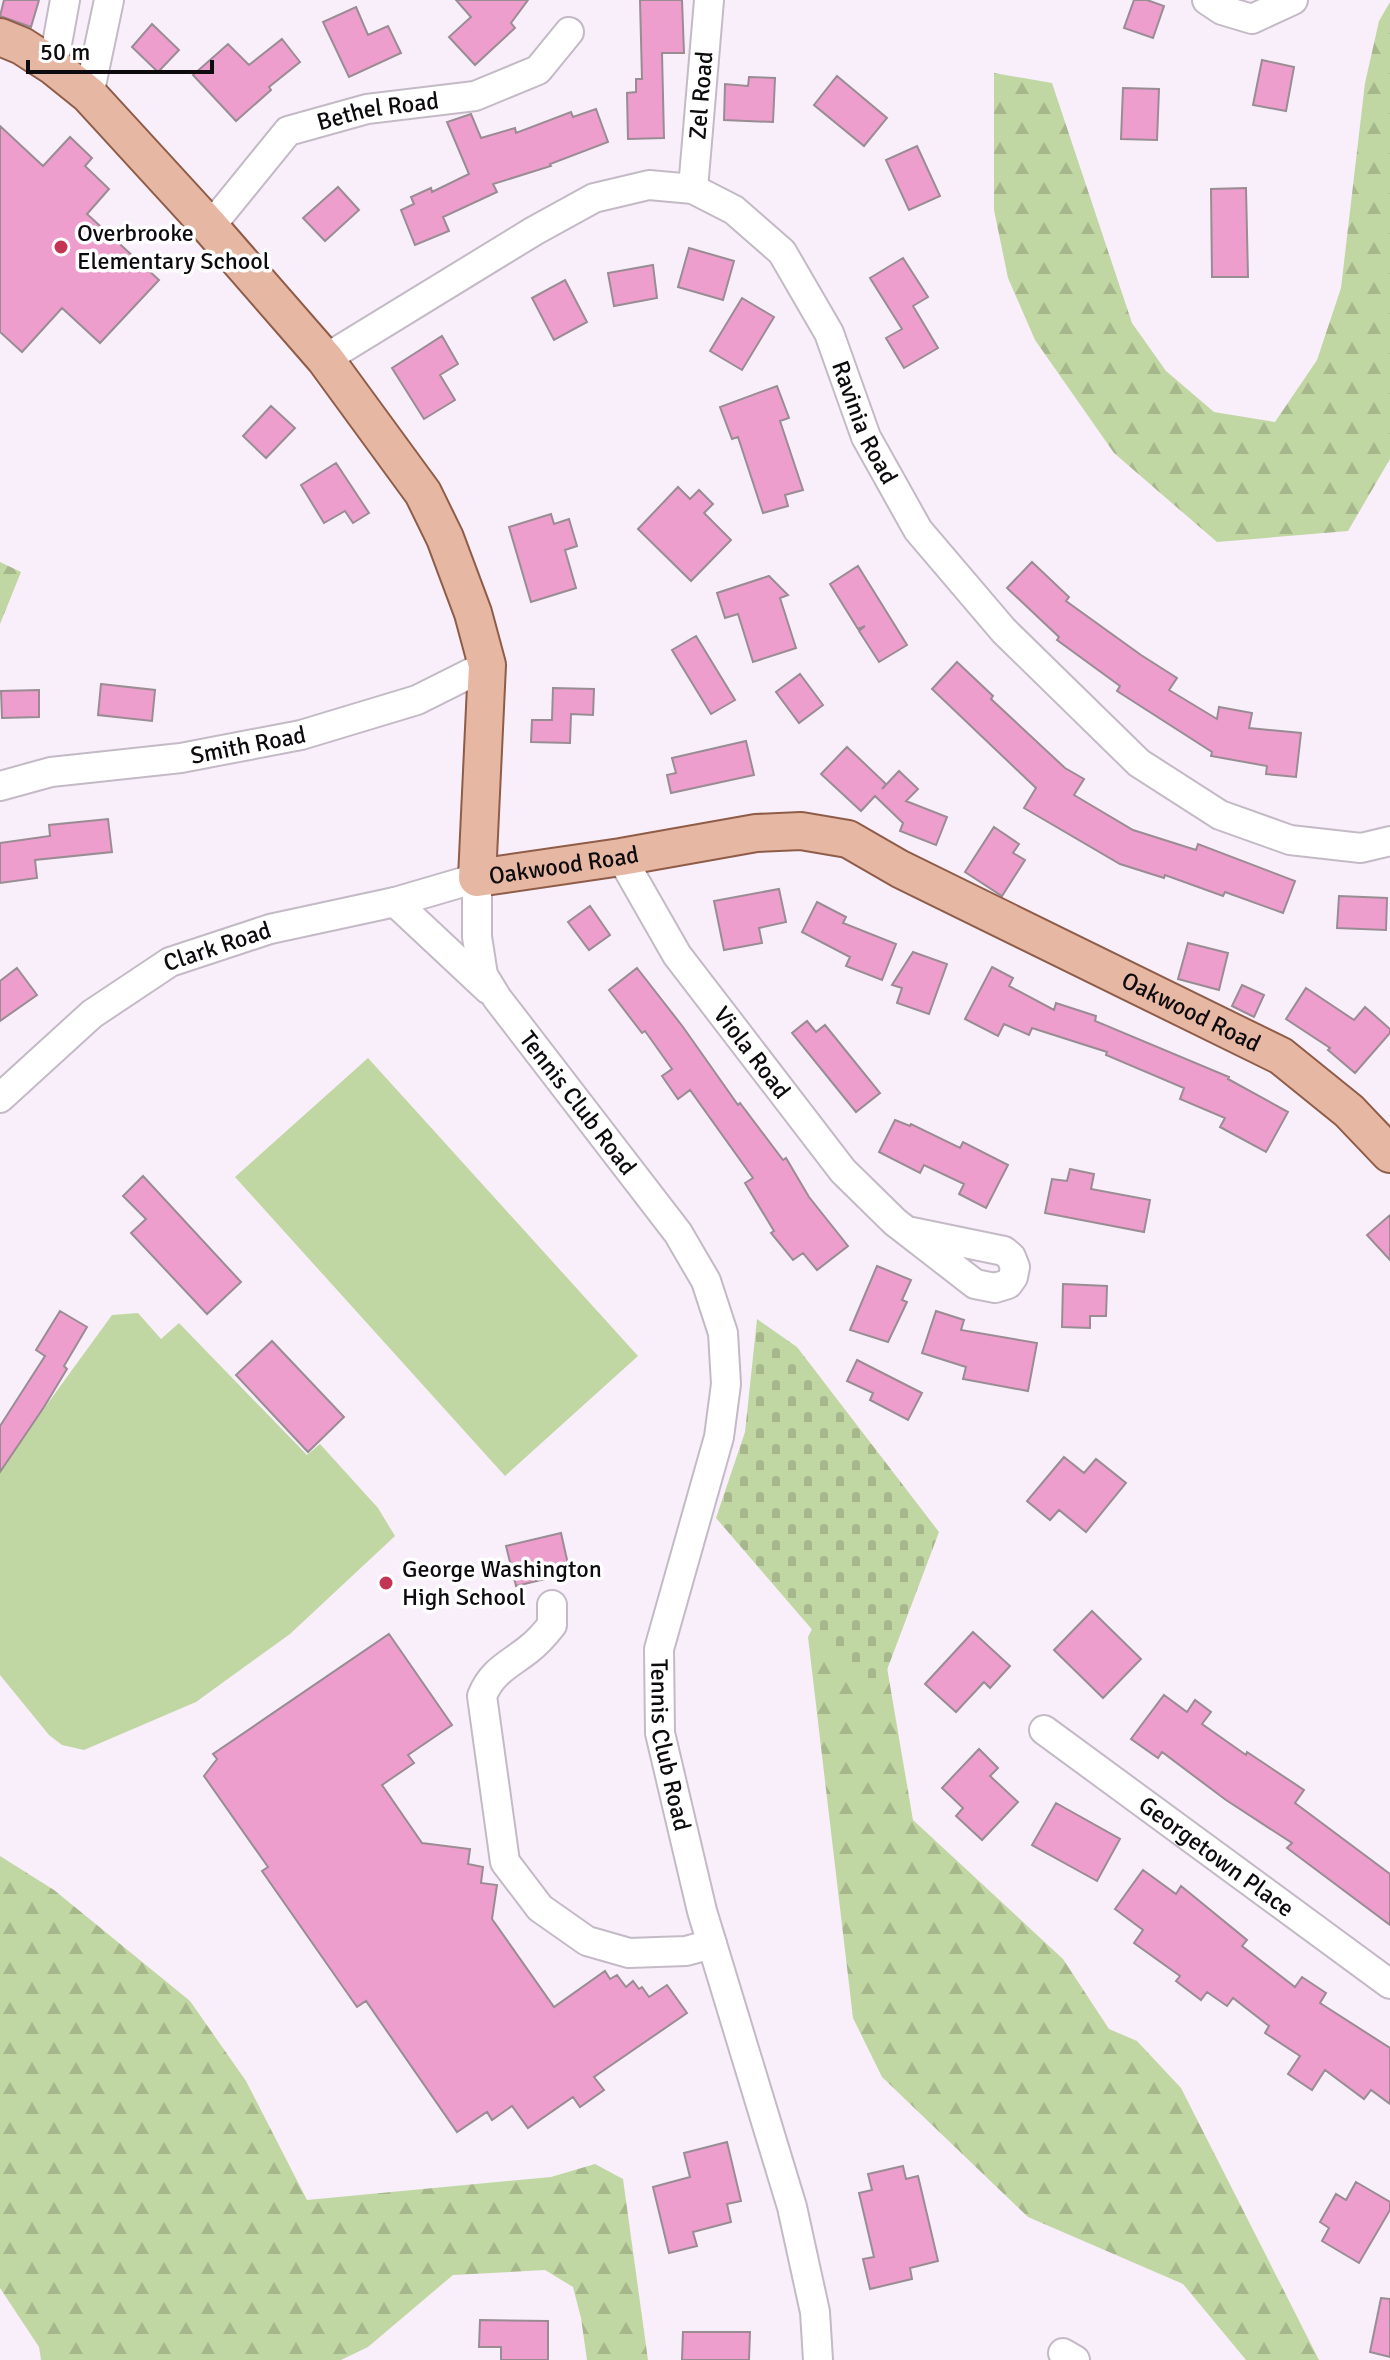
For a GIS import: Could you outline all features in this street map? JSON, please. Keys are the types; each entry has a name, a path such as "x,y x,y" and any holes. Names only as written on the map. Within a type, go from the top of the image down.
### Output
{"main road":[{"name":"Oakwood Road","path":"0,37 22,46 53,66 89,95 325,359 423,493 445,538 473,613 487,665 477,878 756,833 801,831 848,839 900,869 1281,1056 1349,1111 1390,1154"}],"street":[{"path":"53,66 65,0"},
{"path":"89,95 109,0"},
{"name":"Zel Road","path":"693,189 709,0"},
{"path":"1207,0 1222,10 1252,19 1293,0"},
{"name":"Bethel Road","path":"210,227 288,131 367,109 475,96 538,70 569,32"},
{"name":"Ravinia Road","path":"325,359 534,231 594,198 649,185 693,189 734,210 782,252 829,333 866,437 918,530 1004,631 1139,763 1220,815 1290,840 1361,848 1390,841"},
{"name":"Smith Road","path":"0,786 51,772 181,758 301,735 417,700 487,665"},
{"name":"Viola Road","path":"621,857 677,955 843,1171 907,1231"},
{"name":"Clark Road","path":"0,1098 92,1014 170,962 270,929 395,902 477,878"},
{"name":"Tennis Club Road","path":"477,878 477,937 483,975 497,998 678,1233 706,1281 723,1333 726,1384 719,1437 659,1649 660,1733 712,1944 792,2207 815,2312 818,2360"},
{"name":"Tennis Club Road","path":"395,902 497,998"},
{"path":"552,1605 552,1625 531,1647 496,1671 487,1682 482,1696 505,1862 540,1908 587,1941 629,1953 686,1951 712,1944"},
{"name":"Georgetown Place","path":"1044,1730 1390,1984"}],"green space":[{"path":"1390,2 1390,459 1348,531 1217,542 1114,453 1035,340 1008,278 994,210 994,73 1052,83 1132,323 1166,371 1214,412 1275,422 1317,360 1341,288 1365,83 1379,21"},
{"path":"0,562 21,572 0,624"},
{"path":"368,1058 638,1356 505,1476 235,1177"},
{"path":"138,1313 161,1339 179,1323 307,1455 320,1444 378,1508 395,1536 290,1634 196,1702 84,1750 62,1745 49,1735 0,1675 0,1469 112,1315"},
{"path":"757,1319 797,1347 939,1532 876,1699 716,1518 745,1432"},
{"path":"822,1609 877,1609 913,1820 1063,1959 1109,2029 1137,2041 1181,2088 1319,2360 1246,2360 1183,2284 1028,2217 882,2077 853,2018 808,1637"},
{"path":"0,1856 54,1890 190,2001 246,2081 307,2200 551,2177 595,2164 623,2179 648,2360 587,2360 573,2287 545,2270 453,2275 368,2347 341,2360 41,2360 39,2347 0,2288"}],"building":[{"path":"4,0 39,0 31,27 0,16"},
{"path":"456,0 528,0 511,23 515,28 475,65 449,37 471,17"},
{"path":"640,0 682,0 684,53 662,53 664,138 628,139 627,93 636,92 636,79 642,79"},
{"path":"1134,0 1147,0 1164,6 1153,38 1124,28"},
{"path":"356,7 368,35 388,26 401,53 349,77 323,22"},
{"path":"152,24 179,50 158,72 132,47"},
{"path":"282,39 300,62 269,87 271,90 236,121 193,75 228,44 249,65"},
{"path":"1262,60 1294,67 1286,111 1253,105"},
{"path":"837,76 887,118 864,146 814,105"},
{"path":"749,77 775,78 773,122 724,120 725,84 748,86"},
{"path":"1123,88 1159,89 1157,140 1121,139"},
{"path":"596,109 608,142 551,166 493,184 497,192 443,217 449,231 415,245 401,210 414,204 411,197 431,188 432,192 469,174 447,122 471,114 481,138 515,128 516,133 571,112 573,117"},
{"name":"Overbrooke Elementary School","path":"0,126 43,166 70,137 92,158 85,166 109,189 87,214 159,280 100,343 62,308 22,352 0,332"},
{"path":"917,146 940,196 909,210 886,160"},
{"path":"338,187 359,210 325,241 303,218"},
{"path":"1246,188 1248,277 1212,277 1211,189"},
{"path":"689,248 734,261 723,300 678,287"},
{"path":"903,258 928,297 913,306 938,348 904,368 886,338 902,329 870,278"},
{"path":"653,265 657,298 614,306 608,273"},
{"path":"565,280 587,322 554,340 532,298"},
{"path":"742,298 774,317 742,370 710,351"},
{"path":"442,336 458,364 440,375 455,400 424,419 392,368"},
{"path":"777,386 789,418 780,421 803,490 785,495 788,506 763,513 738,437 732,439 720,407"},
{"path":"271,406 295,428 266,458 243,436"},
{"path":"336,463 369,513 353,523 345,511 324,523 301,485"},
{"path":"678,487 690,499 699,490 713,504 704,513 731,540 691,581 638,529"},
{"path":"551,514 554,524 569,519 577,546 565,550 576,588 531,602 509,527"},
{"path":"1032,562 1069,597 1066,601 1177,678 1169,690 1217,719 1219,707 1252,713 1249,728 1301,733 1296,777 1266,774 1267,766 1211,756 1212,752 1117,691 1120,686 1057,640 1059,637 1007,588"},
{"path":"858,566 907,645 879,662 859,631 865,626 858,629 830,584"},
{"path":"769,576 788,595 780,598 796,648 753,662 738,614 725,618 717,593"},
{"path":"696,636 735,700 711,714 672,650"},
{"path":"957,662 993,696 991,699 1065,768 1084,779 1074,795 1133,830 1196,850 1198,844 1295,881 1283,913 1225,892 1223,896 1165,875 1164,878 1120,864 1024,808 1036,788 932,689"},
{"path":"800,674 823,705 799,723 776,692"},
{"path":"101,684 155,690 152,721 98,715"},
{"path":"553,688 594,689 593,715 571,714 570,743 531,742 532,720 552,720"},
{"path":"39,690 39,717 2,718 1,691"},
{"path":"746,741 754,775 671,793 667,775 676,773 672,758"},
{"path":"847,747 886,784 882,789 899,771 918,789 906,801 947,817 936,845 900,831 903,823 875,796 861,811 821,774"},
{"path":"108,819 112,852 35,860 37,878 0,883 0,843 50,836 49,825"},
{"path":"994,827 1019,844 1013,853 1025,860 1002,896 965,872"},
{"path":"779,889 786,922 759,928 762,943 724,950 714,901"},
{"path":"1339,896 1387,898 1386,930 1337,928"},
{"path":"817,902 846,917 843,923 896,944 882,980 846,966 850,957 802,932"},
{"path":"590,906 610,935 589,950 568,922"},
{"path":"1188,943 1228,953 1219,990 1178,979"},
{"path":"913,952 947,964 929,1014 897,1003 902,988 892,985"},
{"path":"992,967 1013,978 1009,986 1054,1010 1056,1003 1096,1016 1095,1021 1229,1077 1288,1112 1266,1152 1220,1127 1225,1118 1180,1099 1184,1088 1106,1055 1107,1052 1032,1028 1029,1035 1004,1024 998,1036 965,1019"},
{"path":"17,968 37,995 0,1021 0,981"},
{"path":"637,968 738,1105 740,1103 783,1160 786,1158 809,1197 848,1246 817,1270 803,1253 793,1260 771,1233 774,1231 745,1183 753,1178 690,1090 678,1099 662,1076 672,1069 645,1031 642,1033 609,990"},
{"path":"1242,985 1264,995 1254,1017 1232,1006"},
{"path":"1306,988 1354,1020 1365,1007 1390,1029 1390,1033 1355,1073 1328,1050 1330,1048 1286,1019"},
{"path":"807,1021 816,1032 825,1025 880,1093 856,1112 792,1033"},
{"path":"895,1120 911,1124 960,1148 963,1142 1008,1165 986,1208 959,1194 964,1184 924,1165 920,1173 879,1152"},
{"path":"1070,1169 1094,1174 1091,1189 1150,1200 1144,1232 1045,1213 1052,1179 1067,1181"},
{"path":"143,1176 241,1282 207,1314 131,1233 146,1219 123,1196"},
{"path":"1390,1215 1390,1260 1367,1235"},
{"path":"877,1266 911,1280 902,1300 907,1302 888,1342 850,1330"},
{"path":"1063,1284 1107,1286 1106,1316 1090,1316 1090,1328 1062,1327"},
{"path":"60,1311 87,1327 64,1366 67,1369 0,1472 0,1426 45,1356 36,1350"},
{"path":"936,1311 964,1320 961,1330 1037,1343 1028,1391 963,1379 966,1367 922,1353"},
{"path":"272,1341 344,1417 308,1452 236,1375"},
{"path":"857,1360 922,1393 908,1420 870,1400 873,1393 847,1381"},
{"path":"1064,1457 1084,1473 1096,1459 1126,1483 1086,1532 1059,1510 1050,1520 1027,1501"},
{"path":"561,1533 570,1573 516,1586 506,1546"},
{"path":"1092,1611 1141,1659 1103,1698 1054,1650"},
{"path":"973,1632 1010,1666 990,1688 984,1682 956,1712 925,1684"},
{"name":"George Washington High School","path":"389,1634 452,1725 408,1755 414,1763 382,1785 422,1843 470,1849 468,1864 483,1867 481,1883 497,1885 492,1919 554,2007 605,1971 610,1979 617,1975 626,1987 633,1981 649,1997 667,1985 687,2013 594,2077 604,2090 580,2107 573,2097 528,2128 512,2106 492,2120 487,2112 457,2132 366,2001 357,2007 262,1871 268,1867 204,1776 217,1759 213,1754"},
{"path":"1164,1695 1187,1712 1195,1700 1211,1712 1202,1724 1304,1790 1295,1803 1390,1874 1390,1925 1287,1848 1292,1843 1226,1800 1162,1752 1158,1758 1131,1739"},
{"path":"979,1749 998,1768 990,1776 1018,1802 982,1840 956,1816 963,1808 942,1788"},
{"path":"1056,1803 1120,1839 1097,1881 1032,1845"},
{"path":"1143,1870 1176,1894 1181,1886 1247,1940 1242,1946 1295,1987 1302,1977 1326,1993 1320,2003 1390,2048 1390,2104 1371,2090 1364,2099 1325,2070 1312,2090 1288,2074 1300,2056 1265,2033 1269,2026 1233,1998 1227,2006 1207,1992 1201,2000 1176,1981 1180,1976 1134,1943 1143,1930 1115,1909"},
{"path":"727,2142 741,2201 727,2204 731,2222 693,2232 697,2246 669,2253 653,2187 690,2177 684,2153"},
{"path":"903,2166 906,2179 918,2176 938,2261 910,2268 912,2279 870,2289 863,2259 874,2257 859,2193 872,2190 868,2174"},
{"path":"1356,2182 1390,2202 1390,2210 1359,2263 1322,2241 1329,2228 1320,2222 1336,2194 1346,2200"},
{"path":"1381,2298 1390,2299 1390,2357 1370,2352"},
{"path":"480,2320 548,2321 548,2360 501,2360 501,2347 479,2347"},
{"path":"683,2332 750,2332 749,2360 682,2360"}],"place":[{"name":"Overbrooke Elementary School","path":"61,247"},
{"name":"George Washington High School","path":"386,1583"}]}
